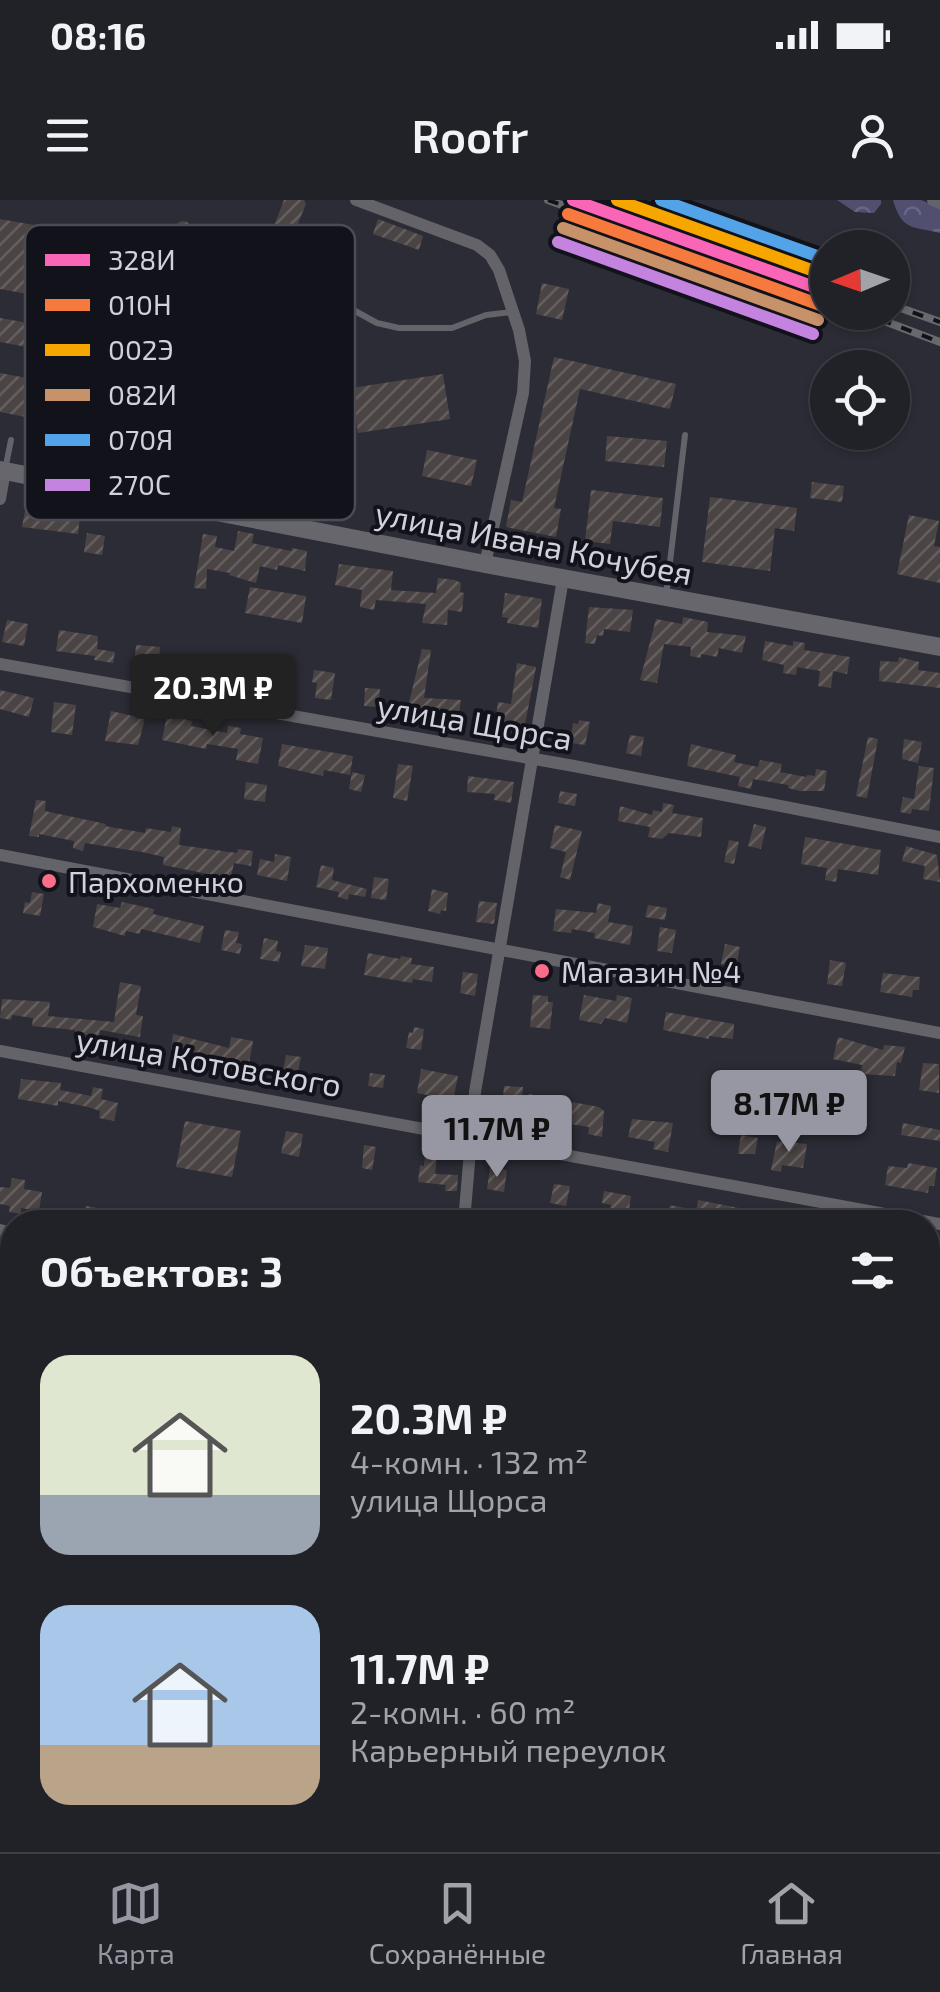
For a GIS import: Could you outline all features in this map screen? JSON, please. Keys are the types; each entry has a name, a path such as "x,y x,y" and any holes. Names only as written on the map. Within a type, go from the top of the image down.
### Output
{"street":[{"path":"356,200 484,250 499,270 524,353 524,383 484,564"},
{"path":"933,200 940,203"},
{"path":"0,499 2,471"},
{"name":"улица Ивана Кочубея","path":"256,520 940,647"},
{"path":"465,1210 475,1092 563,579"},
{"name":"улица Щорса","path":"0,664 940,836"},
{"path":"0,856 940,1033"},
{"name":"улица Котовского","path":"0,1051 864,1210"}],"lane":[{"path":"355,311 377,323 398,328 452,328 486,315 513,312"},
{"path":"666,598 685,435"},
{"path":"2,471 10,440"}],"green space":[{"path":"837,200 881,200 881,204 874,213 855,212"},
{"path":"893,200 921,200 940,208 940,233 904,222"}],"building":[{"path":"284,200 304,200 297,225 274,225"},
{"path":"0,219 34,225 25,225 25,294 0,289"},
{"path":"378,219 423,236 419,250 373,234"},
{"path":"542,283 569,289 562,320 536,314"},
{"path":"0,318 25,322 25,347 0,342"},
{"path":"554,357 676,384 670,409 580,389 554,508 561,509 556,537 506,527 511,500 522,502"},
{"path":"0,373 25,378 25,417 0,412"},
{"path":"443,374 450,419 358,433 355,387"},
{"path":"607,436 667,441 664,467 605,461"},
{"path":"427,450 477,460 471,486 422,476"},
{"path":"812,482 844,486 842,502 810,498"},
{"path":"591,490 663,498 660,527 613,521 610,544 585,541"},
{"path":"710,497 797,508 794,531 775,528 770,571 702,562"},
{"path":"25,510 25,520 79,520 78,534 22,527"},
{"path":"909,515 939,521 934,546 940,547 940,583 897,574"},
{"path":"238,531 254,534 252,543 307,551 305,571 260,566 256,583 207,569 206,589 194,588 203,534 217,536 215,547 234,551"},
{"path":"87,533 105,536 102,555 84,552"},
{"path":"339,564 393,571 391,590 436,593 438,578 455,580 461,583 460,592 464,593 462,612 448,610 447,625 422,623 426,604 376,600 374,610 360,607 362,590 335,585"},
{"path":"250,587 306,596 302,623 245,613"},
{"path":"505,593 542,599 538,628 507,623 508,618 502,617"},
{"path":"589,607 633,610 630,632 604,629 595,644 585,643"},
{"path":"683,617 708,622 707,632 746,636 742,653 719,648 717,657 701,654 701,658 690,656 691,647 664,644 657,683 640,680 656,619 682,624"},
{"path":"7,620 28,624 24,646 2,642"},
{"path":"59,630 98,636 97,649 115,652 113,663 94,660 95,656 56,651"},
{"path":"765,641 793,646 793,641 805,643 804,650 850,657 847,674 833,671 831,688 818,686 820,671 797,667 796,675 783,673 784,665 762,660"},
{"path":"136,645 160,647 159,658 179,660 180,656 235,667 237,659 248,661 246,672 270,676 268,689 195,679 173,672 138,670 140,657 135,656"},
{"path":"422,649 431,650 424,698 461,700 458,722 442,720 441,727 427,725 428,719 406,715"},
{"path":"899,657 919,662 918,670 940,673 940,688 879,681 880,661 898,662"},
{"path":"517,663 536,667 523,735 506,731 505,740 493,738 498,702 511,704"},
{"path":"314,670 335,673 331,700 315,698"},
{"path":"365,688 380,689 378,707 364,706"},
{"path":"0,690 34,698 29,717 0,709"},
{"path":"54,702 76,705 72,735 51,732"},
{"path":"134,709 147,711 138,745 105,741 111,711 133,716"},
{"path":"167,715 192,721 191,726 227,733 228,726 241,728 240,734 263,738 258,764 236,760 238,749 207,744 206,749 162,740"},
{"path":"579,720 590,722 585,745 570,743 573,723 578,724"},
{"path":"630,735 644,737 641,756 626,753"},
{"path":"868,737 878,739 867,798 856,796"},
{"path":"904,739 922,742 918,763 902,759"},
{"path":"282,744 353,756 350,775 324,770 323,776 278,766"},
{"path":"691,744 736,755 734,762 758,767 760,760 782,764 780,772 806,777 815,776 816,769 827,771 824,791 800,791 753,779 751,789 738,786 740,777 687,766"},
{"path":"398,764 413,766 407,801 393,798"},
{"path":"919,766 934,768 929,811 900,812 903,797 914,799"},
{"path":"352,772 365,775 361,792 349,789"},
{"path":"468,776 514,782 511,803 494,800 495,794 467,792"},
{"path":"246,782 267,785 265,802 244,799"},
{"path":"560,791 577,794 575,806 558,803"},
{"path":"36,800 46,801 45,811 105,826 145,833 146,828 171,832 172,826 181,828 179,845 237,853 238,849 253,851 251,866 234,863 231,877 213,875 163,865 164,857 142,852 85,843 83,851 73,848 74,841 39,834 29,836"},
{"path":"663,803 674,805 672,813 703,818 701,837 669,833 662,839 648,837 650,827 618,821 620,806 652,815 653,810 662,812"},
{"path":"754,824 766,827 761,849 748,846"},
{"path":"555,825 582,831 570,880 560,877 566,852 550,848"},
{"path":"805,837 881,850 878,875 838,869 836,882 825,880 827,868 801,864"},
{"path":"729,840 739,842 734,864 724,862"},
{"path":"906,846 937,855 940,882 923,879 925,866 902,861"},
{"path":"275,854 291,857 287,881 257,875 260,859 274,862"},
{"path":"321,865 334,868 332,880 367,889 365,897 349,894 348,900 338,897 339,892 316,887"},
{"path":"374,877 389,879 386,900 371,898"},
{"path":"432,889 448,893 446,911 441,910 440,914 428,911"},
{"path":"32,892 44,894 40,916 23,913"},
{"path":"479,901 497,903 494,924 476,922"},
{"path":"122,902 204,926 200,943 141,929 140,934 126,931 125,936 93,927 97,904 120,908"},
{"path":"598,903 611,906 608,922 633,926 630,945 594,938 595,933 553,931 556,909 596,913"},
{"path":"648,905 667,908 665,920 645,917"},
{"path":"660,927 676,930 672,953 657,951"},
{"path":"225,930 239,932 236,943 242,944 240,954 221,950"},
{"path":"264,938 278,941 279,962 260,959"},
{"path":"725,944 740,947 736,967 721,964"},
{"path":"305,945 328,948 325,969 301,966"},
{"path":"368,953 412,958 411,964 434,967 432,982 413,979 412,983 364,975"},
{"path":"830,960 846,963 842,986 827,984"},
{"path":"463,972 478,974 475,996 460,993"},
{"path":"883,973 920,977 919,990 913,990 912,997 880,992"},
{"path":"120,982 141,986 136,1015 143,1016 140,1037 100,1030 99,1037 75,1030 32,1026 33,1018 0,1018 2,999 50,1002 48,1016 114,1022"},
{"path":"533,995 548,996 548,1002 553,1002 550,1029 530,1027"},
{"path":"584,995 616,1001 617,995 632,998 627,1023 605,1018 601,1024 579,1020"},
{"path":"666,1012 734,1024 733,1039 709,1039 663,1030"},
{"path":"414,1027 424,1029 421,1050 406,1048"},
{"path":"173,1034 229,1048 231,1037 253,1041 249,1064 224,1058 223,1068 195,1062 196,1053 171,1050"},
{"path":"838,1037 883,1050 884,1045 905,1047 895,1076 861,1074 862,1065 833,1059"},
{"path":"286,1055 301,1057 298,1072 283,1070"},
{"path":"923,1063 939,1064 939,1093 919,1090"},
{"path":"421,1069 458,1076 453,1100 417,1093"},
{"path":"370,1073 385,1075 383,1088 368,1086"},
{"path":"21,1079 61,1083 60,1090 91,1096 93,1087 103,1089 101,1099 118,1103 114,1121 99,1118 100,1111 88,1107 18,1099"},
{"path":"504,1086 523,1087 522,1099 503,1098"},
{"path":"529,1094 599,1107 604,1111 602,1137 588,1134 589,1127 531,1118"},
{"path":"632,1119 673,1123 668,1152 653,1149 655,1142 628,1137"},
{"path":"185,1121 241,1131 232,1177 176,1167"},
{"path":"903,1123 940,1130 940,1141 901,1135"},
{"path":"286,1131 303,1134 299,1157 281,1153"},
{"path":"741,1135 758,1138 755,1154 738,1154"},
{"path":"777,1141 807,1144 803,1168 782,1165 781,1172 771,1170"},
{"path":"364,1145 376,1147 372,1170 362,1168"},
{"path":"425,1156 437,1157 435,1174 458,1175 457,1191 445,1191 446,1185 418,1182"},
{"path":"908,1163 937,1168 934,1186 929,1186 928,1193 885,1185 888,1166 907,1168"},
{"path":"490,1168 507,1170 504,1192 487,1189"},
{"path":"12,1178 25,1180 24,1189 42,1192 39,1210 9,1210 10,1206 0,1204 0,1187 10,1188"},
{"path":"554,1184 570,1186 566,1206 550,1203"},
{"path":"604,1191 631,1196 629,1210 610,1210 611,1205 602,1203"},
{"path":"698,1200 744,1209 744,1210 696,1210"}],"railway":[{"path":"548,200 810,295"},
{"path":"601,200 810,275"},
{"path":"910,311 940,322"},
{"path":"908,330 940,342"}],"transit line":[{"name":"328И","path":"573,200 810,286"},
{"name":"002Э","path":"617,200 810,270"},
{"name":"070Я","path":"661,200 810,254"},
{"name":"010Н","path":"568,214 810,301"},
{"name":"082И","path":"563,228 810,317"},
{"name":"270С","path":"558,242 813,334"}],"place":[{"name":"Пархоменко","path":"49,881"},
{"name":"Магазин №4","path":"542,971"}]}
